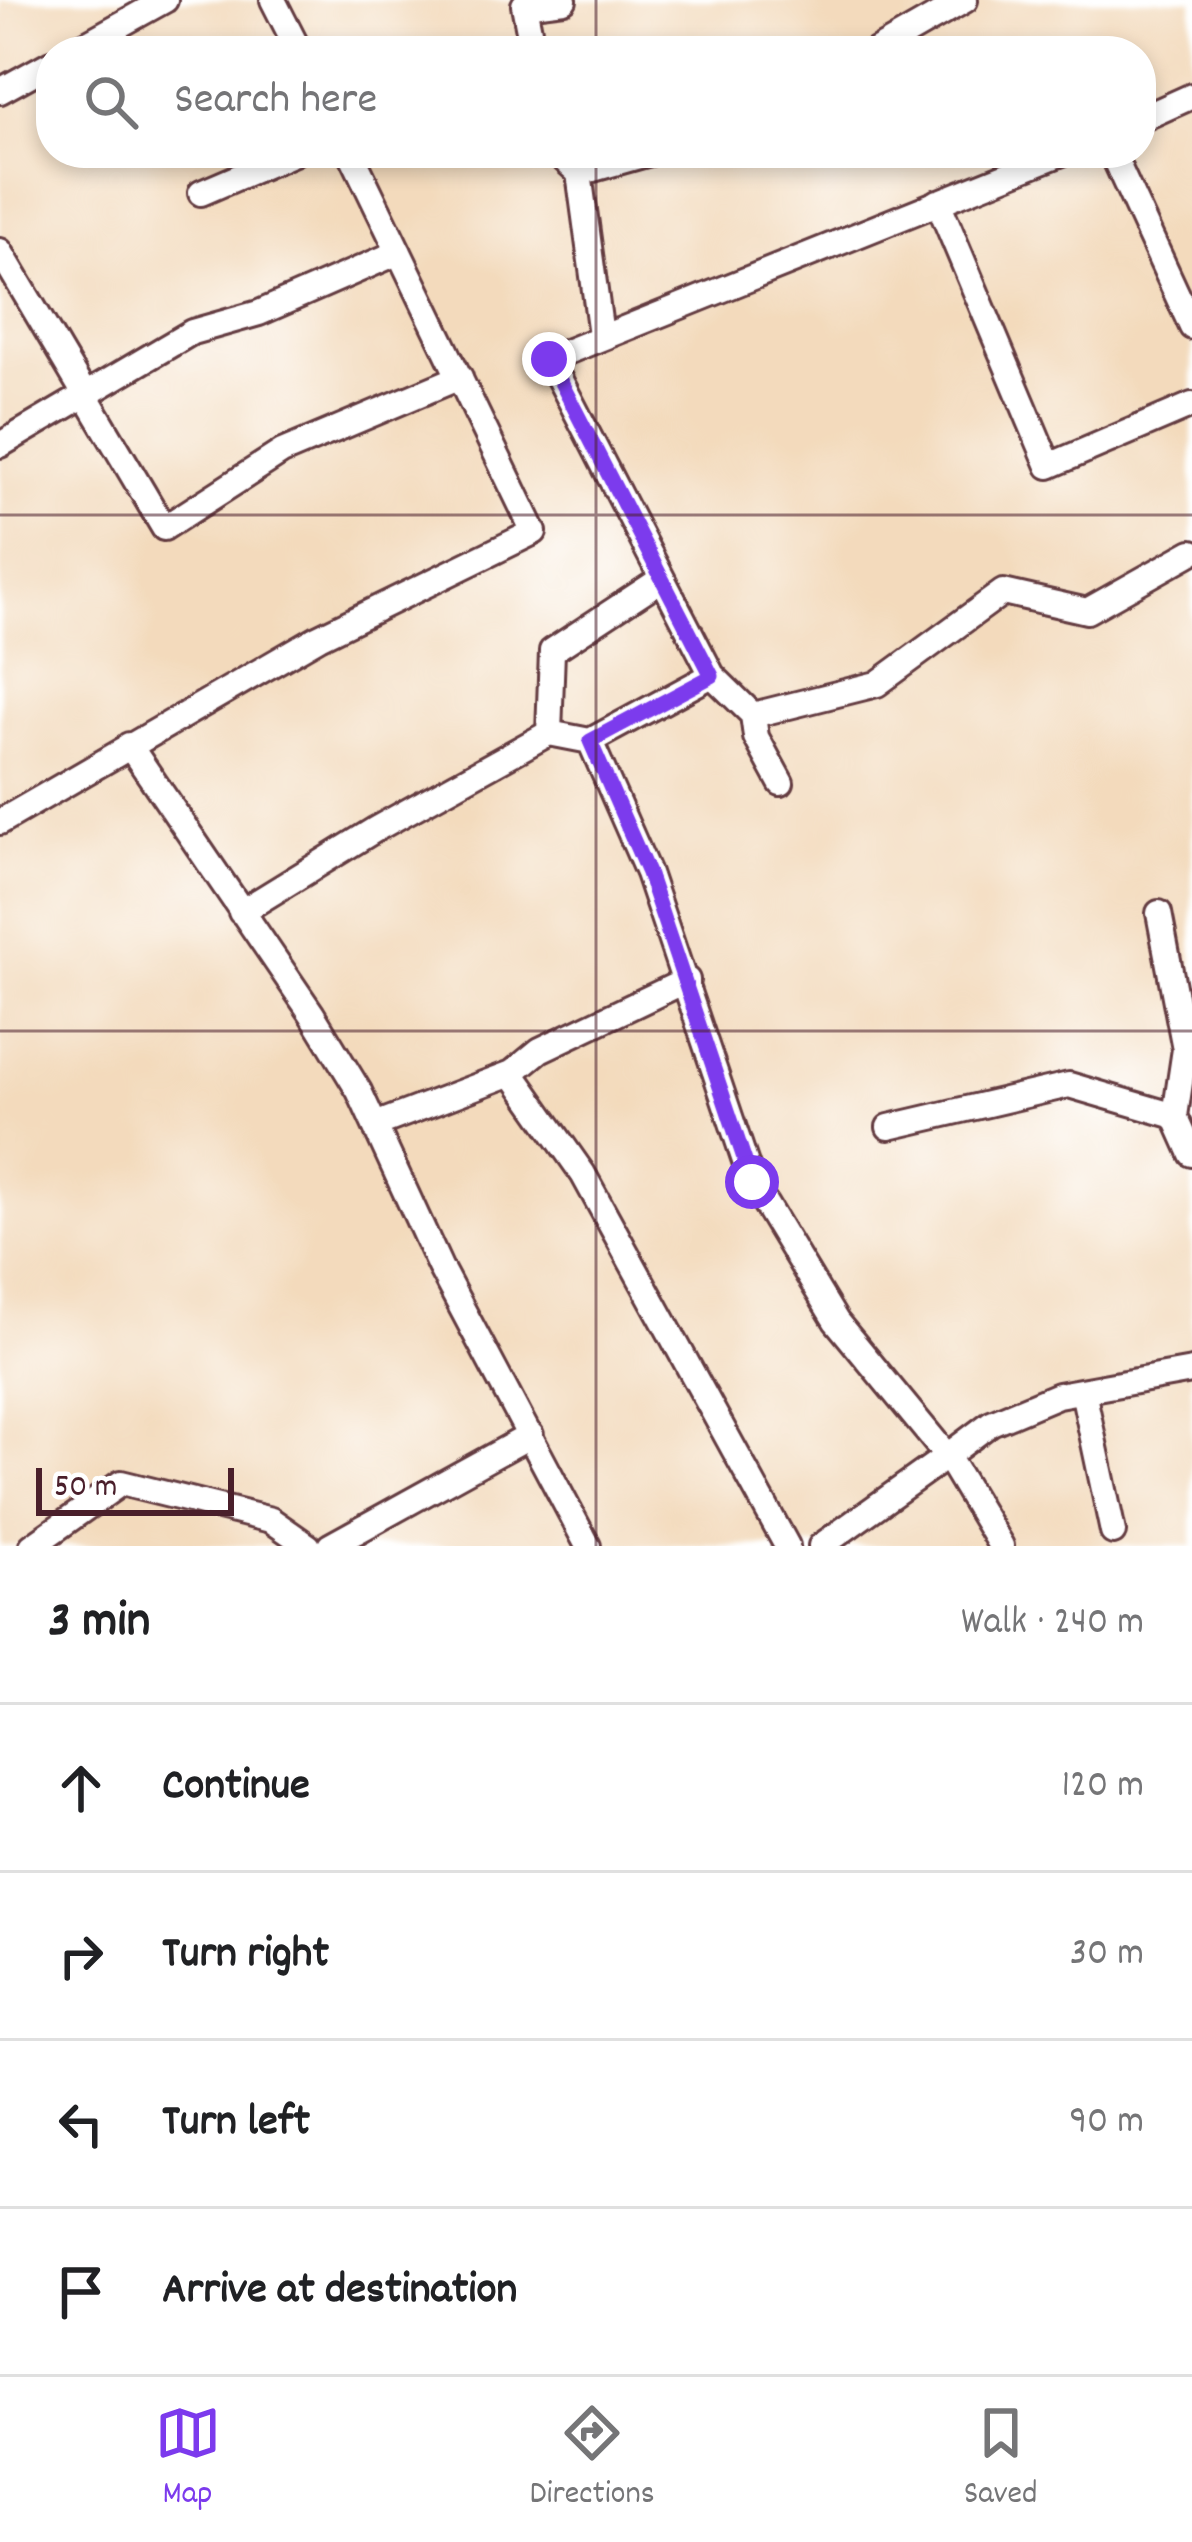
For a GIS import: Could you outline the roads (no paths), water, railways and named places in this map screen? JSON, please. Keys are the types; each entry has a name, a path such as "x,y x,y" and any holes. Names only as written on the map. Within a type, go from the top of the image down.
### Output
{"street":[{"path":"100,36 165,0"},
{"path":"273,0 291,36"},
{"path":"530,36 524,5 565,0"},
{"path":"902,36 965,0"},
{"path":"0,91 36,71"},
{"path":"1156,112 1192,96"},
{"path":"201,193 259,168"},
{"path":"0,822 319,638 534,532 358,168"},
{"path":"574,168 579,173 601,335"},
{"path":"579,173 597,168"},
{"path":"781,782 757,736 753,715 712,676 659,580 549,359 1024,168"},
{"path":"1119,168 1192,327"},
{"path":"938,202 1048,466 1192,405"},
{"path":"0,251 164,528 282,452 460,377"},
{"path":"0,445 192,332 259,314 400,252"},
{"path":"753,715 877,684 1003,592 1087,611 1192,552"},
{"path":"549,734 552,651 659,580"},
{"path":"241,912 376,829 549,734 590,741 712,676"},
{"path":"590,741 648,873 752,1182 836,1322 946,1456 1001,1546"},
{"path":"129,745 359,1091 440,1267 588,1546"},
{"path":"1159,913 1185,1049 1175,1116 1192,1154"},
{"path":"375,1125 512,1073 540,1050 687,980"},
{"path":"512,1073 583,1174 788,1546"},
{"path":"889,1127 1070,1085 1175,1116"},
{"path":"821,1546 991,1423 1058,1395 1192,1371"},
{"path":"1082,1390 1113,1532"},
{"path":"330,1546 531,1435"},
{"path":"32,1546 121,1483 271,1520 308,1546"}]}
